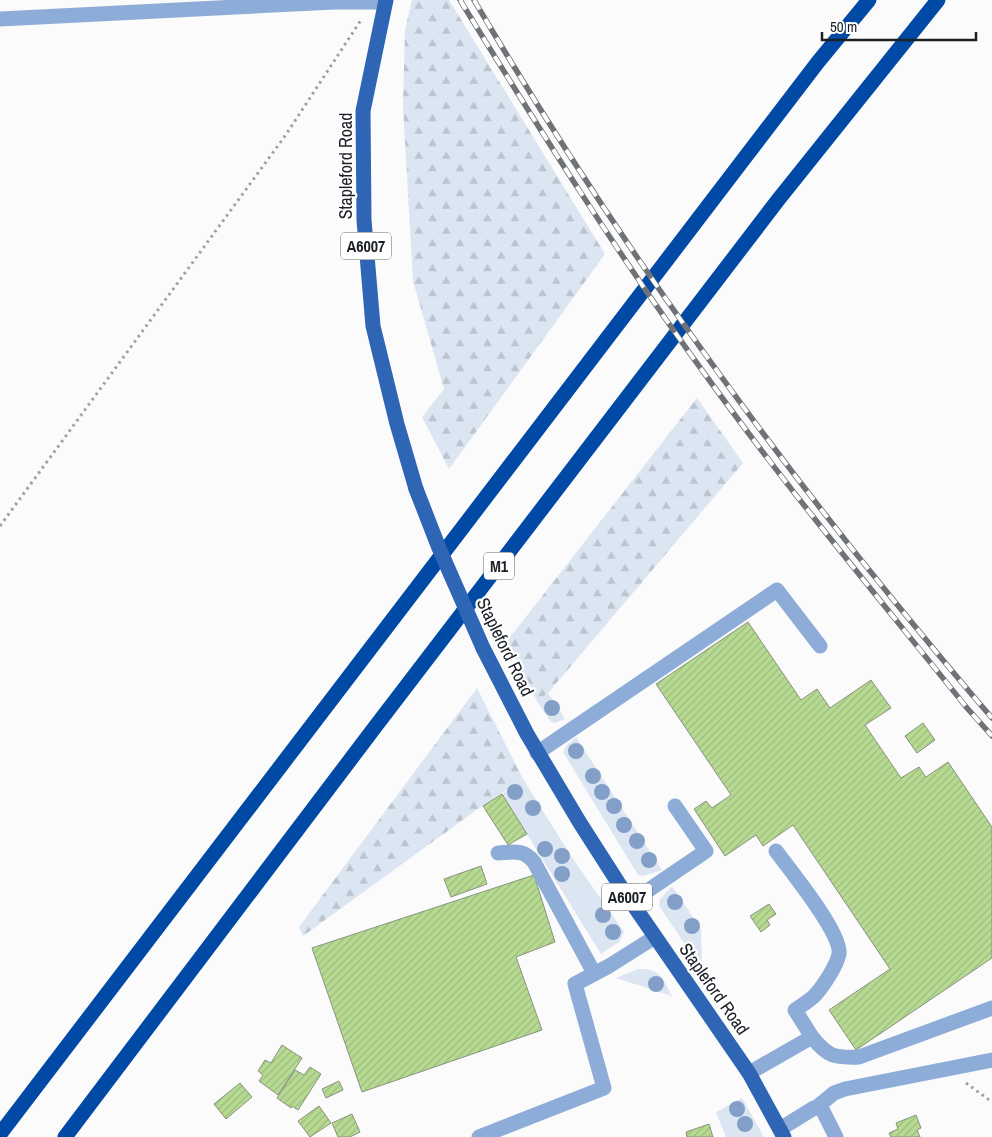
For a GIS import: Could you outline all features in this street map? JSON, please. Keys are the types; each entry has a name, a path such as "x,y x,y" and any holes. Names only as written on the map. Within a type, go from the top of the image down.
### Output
{"highway":[{"path":"0,1134 746,156 869,0"},
{"name":"M1","path":"65,1137 372,731 778,200 938,0"}],"main road":[{"name":"Stapleford Road","path":"381,2 364,111 364,220 373,326 397,424 416,489 439,548 484,648 537,753 631,902 749,1073 782,1133"}],"street":[{"path":"0,19 334,2 381,2"},
{"path":"537,753 777,590 820,646"},
{"path":"631,902 706,851 675,806"},
{"path":"776,850 827,921 837,940 839,953 834,966 816,994 795,1010 820,1048 838,1058 860,1057 992,1008"},
{"path":"498,853 519,852 528,855 534,862 594,974"},
{"path":"479,1137 604,1088 575,984 655,937"},
{"path":"749,1073 812,1037"},
{"name":"Stapleford Road","path":"782,1133 834,1093 845,1089 992,1060"},
{"path":"817,1107 823,1112 836,1137"}],"path":[{"path":"0,526 381,2"},
{"path":"947,1069 992,1102"}],"green space":[{"path":"412,0 449,0 605,254 449,469 422,417 444,389 413,281 403,106 405,30"},
{"path":"697,398 743,463 548,693 537,701 507,641"},
{"path":"477,688 523,779 475,811 303,936 299,927"},
{"path":"548,693 565,719 555,723 551,722 537,701"},
{"path":"576,737 662,870 643,876 638,875 563,752 567,745"},
{"path":"523,779 573,859 624,932 619,942 601,954 502,794"},
{"path":"672,886 701,929 702,969 659,906 660,899"},
{"path":"638,969 652,970 660,975 672,996 616,978"},
{"path":"742,1098 764,1137 726,1137 716,1112"}],"building":[{"path":"748,622 801,700 817,689 830,708 871,680 891,708 865,725 901,778 919,767 926,777 948,762 992,827 992,958 856,1050 829,1010 890,969 793,825 763,846 756,835 725,856 694,809 706,801 712,808 731,795 656,684"},
{"path":"923,723 935,740 917,753 905,736"},
{"path":"502,794 527,834 508,845 483,806"},
{"path":"481,866 487,884 451,897 444,879"},
{"path":"534,875 555,942 516,957 542,1030 362,1092 312,948"},
{"path":"769,904 776,914 767,920 770,925 761,932 750,916"},
{"path":"282,1045 302,1058 278,1095 259,1081 263,1075 258,1071 265,1060 271,1063"},
{"path":"310,1067 321,1074 298,1110 292,1106 291,1108 277,1098 295,1070 304,1075"},
{"path":"339,1081 343,1090 326,1098 322,1089"},
{"path":"240,1083 252,1097 226,1119 214,1104"},
{"path":"319,1106 331,1123 310,1137 298,1121"},
{"path":"352,1114 360,1132 350,1137 338,1137 332,1123"},
{"path":"916,1115 921,1128 917,1130 920,1137 891,1137 889,1133 898,1129 896,1123"},
{"path":"709,1124 713,1137 687,1137 686,1132"}],"railway":[{"path":"460,0 583,197 681,341 776,470 967,708 992,736"},
{"path":"474,0 570,156 726,384 837,530 992,718"}]}
